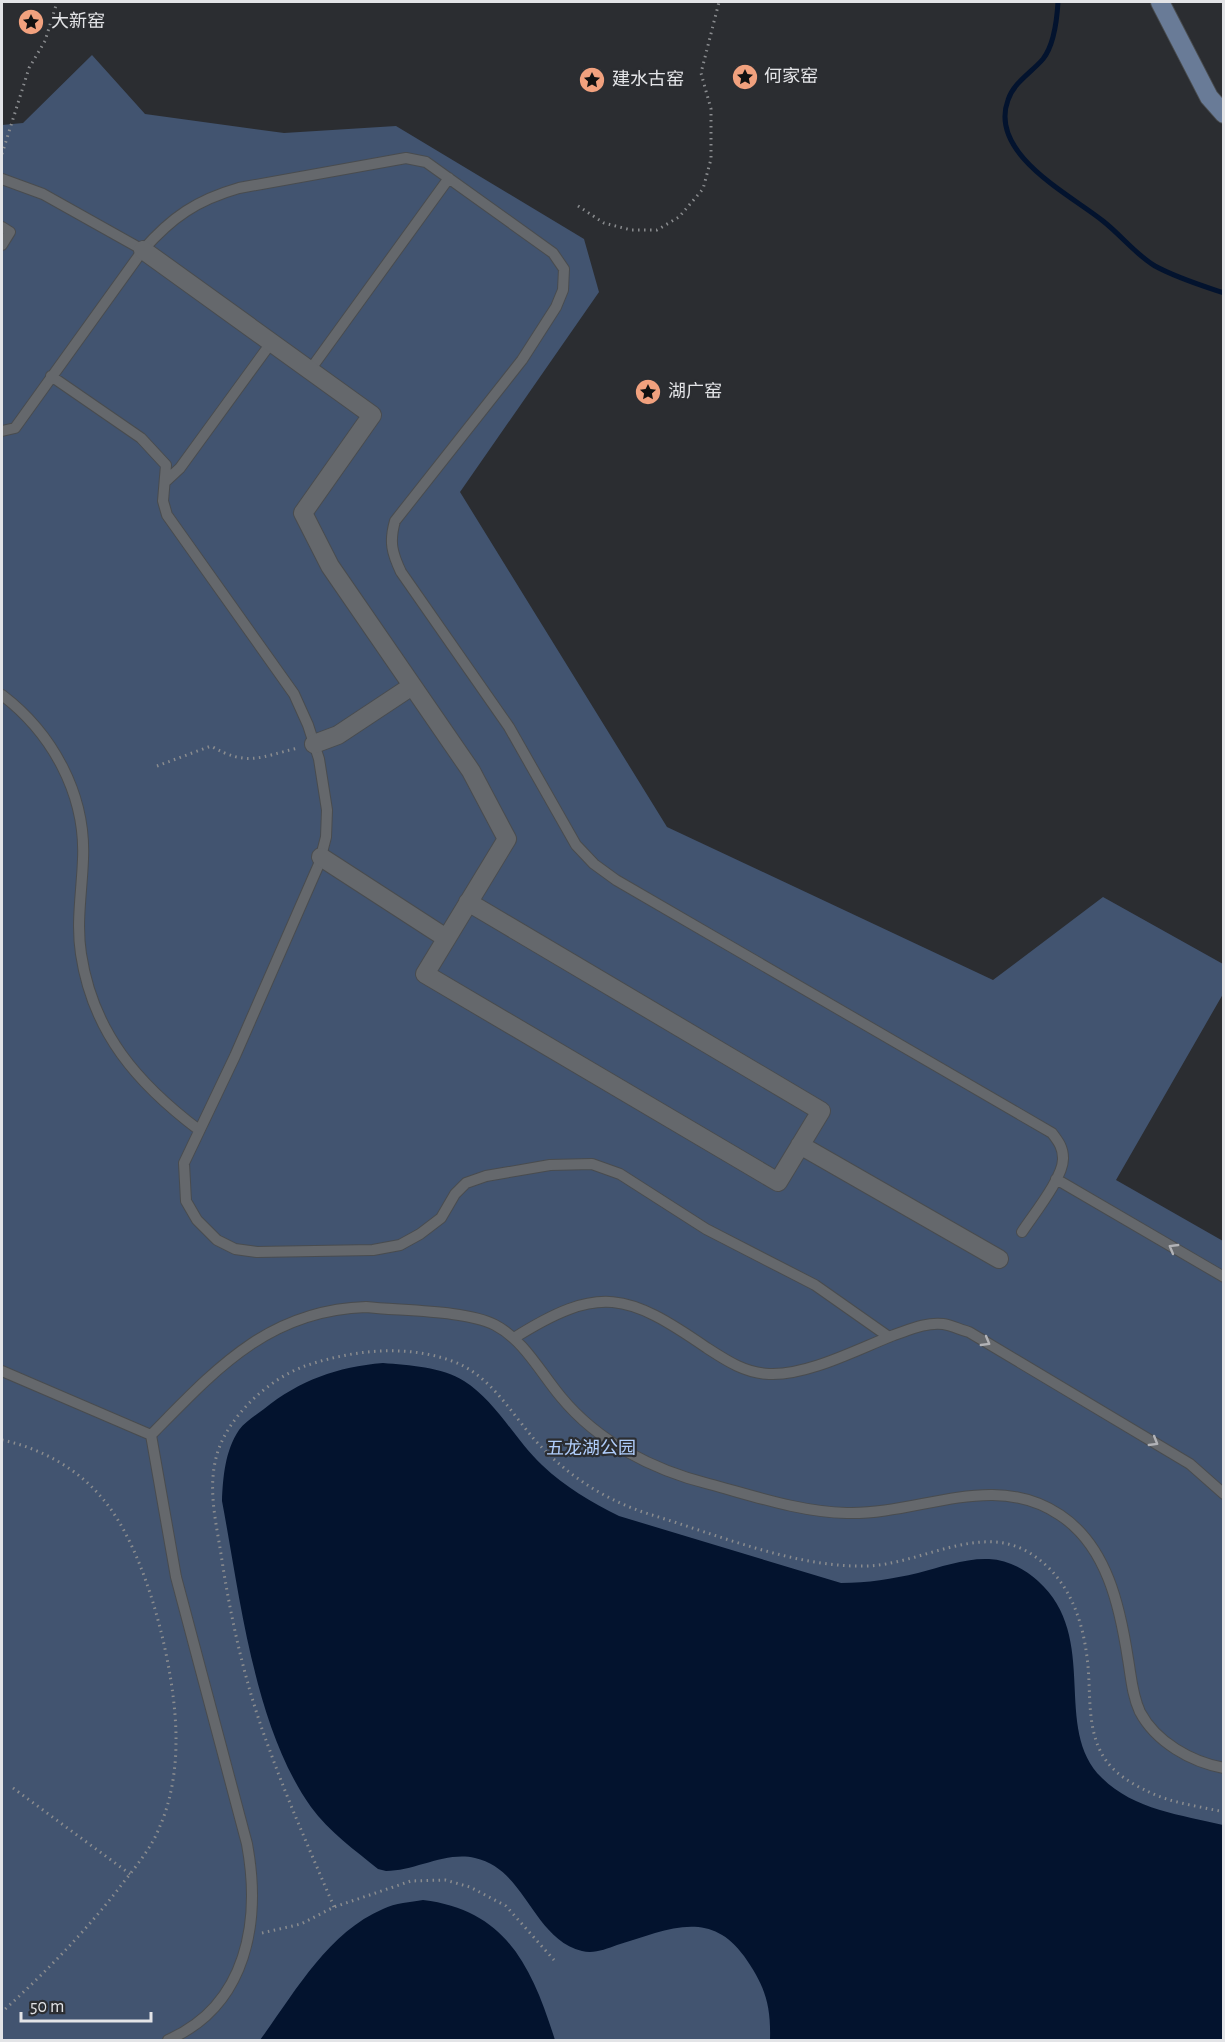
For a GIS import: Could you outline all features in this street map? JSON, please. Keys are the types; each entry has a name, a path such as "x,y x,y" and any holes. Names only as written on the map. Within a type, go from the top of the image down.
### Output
{"street":[{"path":"1160,2 1209,97 1224,114"},
{"path":"143,250 372,415 303,513 330,566 471,771 507,839 468,902 446,938 425,974 778,1182 821,1111 468,902"},
{"path":"314,744 338,735 412,686"},
{"path":"321,857 446,938"},
{"path":"800,1146 999,1259"}],"lane":[{"path":"2,431 15,428 143,250 166,224 189,208 217,194 406,158 426,162 553,253 564,269 563,290 556,307 522,360 395,521 390,537 401,572 509,727 576,844 594,864 626,885 1052,1133 1062,1145 1064,1161 1056,1179 1022,1232"},
{"path":"310,370 449,178"},
{"path":"2,179 52,199 143,250"},
{"path":"2,227 10,232 2,245"},
{"path":"166,481 180,468 271,343"},
{"path":"51,376 141,438 166,465 163,501 167,515 294,694 319,759 327,810 326,837 321,857 235,1056 184,1163 183,1181 186,1201 197,1220 210,1233 235,1249 257,1252 373,1250 400,1245 441,1218 455,1194 466,1183 486,1176 550,1165 592,1164 620,1174 706,1229 815,1285 889,1337"},
{"path":"2,695 25,713 50,744 70,782 82,829 84,858 78,916 81,955 98,1012 130,1068 165,1104 200,1130"},
{"path":"1056,1179 1224,1277"},
{"path":"514,1338 579,1305 600,1301 633,1305 651,1312 733,1365 768,1374 795,1372 916,1327 943,1324 969,1332 1190,1464 1224,1494"},
{"path":"151,1435 230,1358 276,1328 306,1316 346,1308 366,1308 476,1318 498,1326 514,1338 561,1397 589,1425 632,1454 682,1476 790,1505 829,1512 870,1513 987,1494 1020,1497 1050,1508 1083,1536 1109,1581 1122,1621 1134,1695 1146,1721 1172,1746 1187,1755 1224,1768"},
{"path":"2,1371 151,1435"},
{"path":"151,1435 176,1577 248,1852 253,1893 249,1936 237,1973 218,2001 194,2025 168,2040"}],"path":[{"path":"2,154 29,68 45,42 57,2"},
{"path":"578,206 604,223 631,230 657,230 679,217 703,189 711,159 711,109 701,73 719,2"},
{"path":"157,766 211,746 229,756 246,760 314,744"},
{"path":"334,1907 269,1750 248,1683 231,1613 212,1492 214,1465 223,1435 243,1409 285,1375 319,1361 358,1352 401,1351 458,1363 488,1384 555,1460 603,1496 642,1512 813,1563 885,1565 982,1540 1005,1542 1024,1549 1052,1570 1073,1601 1086,1649 1093,1729 1104,1758 1145,1791 1174,1801 1224,1812"},
{"path":"2,1440 54,1459 78,1475 101,1496 129,1540 152,1603 170,1684 176,1756 166,1810 160,1828 130,1874 81,1934 2,2012"},
{"path":"13,1788 130,1874"},
{"path":"249,1936 301,1924 334,1907 411,1881 432,1879 457,1883 483,1892 506,1906 554,1960"}],"green space":[{"name":"五龙湖公园","path":"92,55 145,114 284,133 396,126 584,239 599,292 460,492 667,827 993,980 1103,897 1223,964 1223,994 1116,1180 1223,1241 1224,2040 2,2040 2,125 23,123"}],"shaded area":[{"path":"383,1363 436,1370 464,1381 486,1399 532,1455 551,1473 579,1494 619,1516 841,1583 889,1579 962,1561 980,1559 1009,1563 1038,1581 1057,1604 1067,1629 1072,1655 1079,1734 1087,1758 1102,1778 1129,1797 1159,1810 1223,1825 1223,2040 770,2040 768,2006 762,1986 744,1956 730,1941 716,1932 701,1927 669,1929 600,1951 582,1951 565,1944 551,1933 506,1875 492,1865 475,1858 453,1857 386,1871 378,1869 351,1848 326,1825 311,1807 292,1775 276,1739 252,1660 222,1492 231,1447 234,1438 244,1424 291,1390 305,1383 350,1368"},
{"path":"423,1900 452,1906 476,1916 496,1930 512,1947 525,1967 536,1989 555,2040 260,2040 313,1966 345,1933 363,1920 388,1907"}],"waterway":[{"path":"1058,2 1054,32 1047,53 1019,83 1008,100 1005,120 1010,138 1021,155 1036,171 1103,221 1148,261 1180,278 1224,293"}],"place":[{"name":"大新窑","path":"31,22"},
{"name":"何家窑","path":"745,77"},
{"name":"建水古窑","path":"592,80"},
{"name":"湖广窑","path":"648,392"}]}
